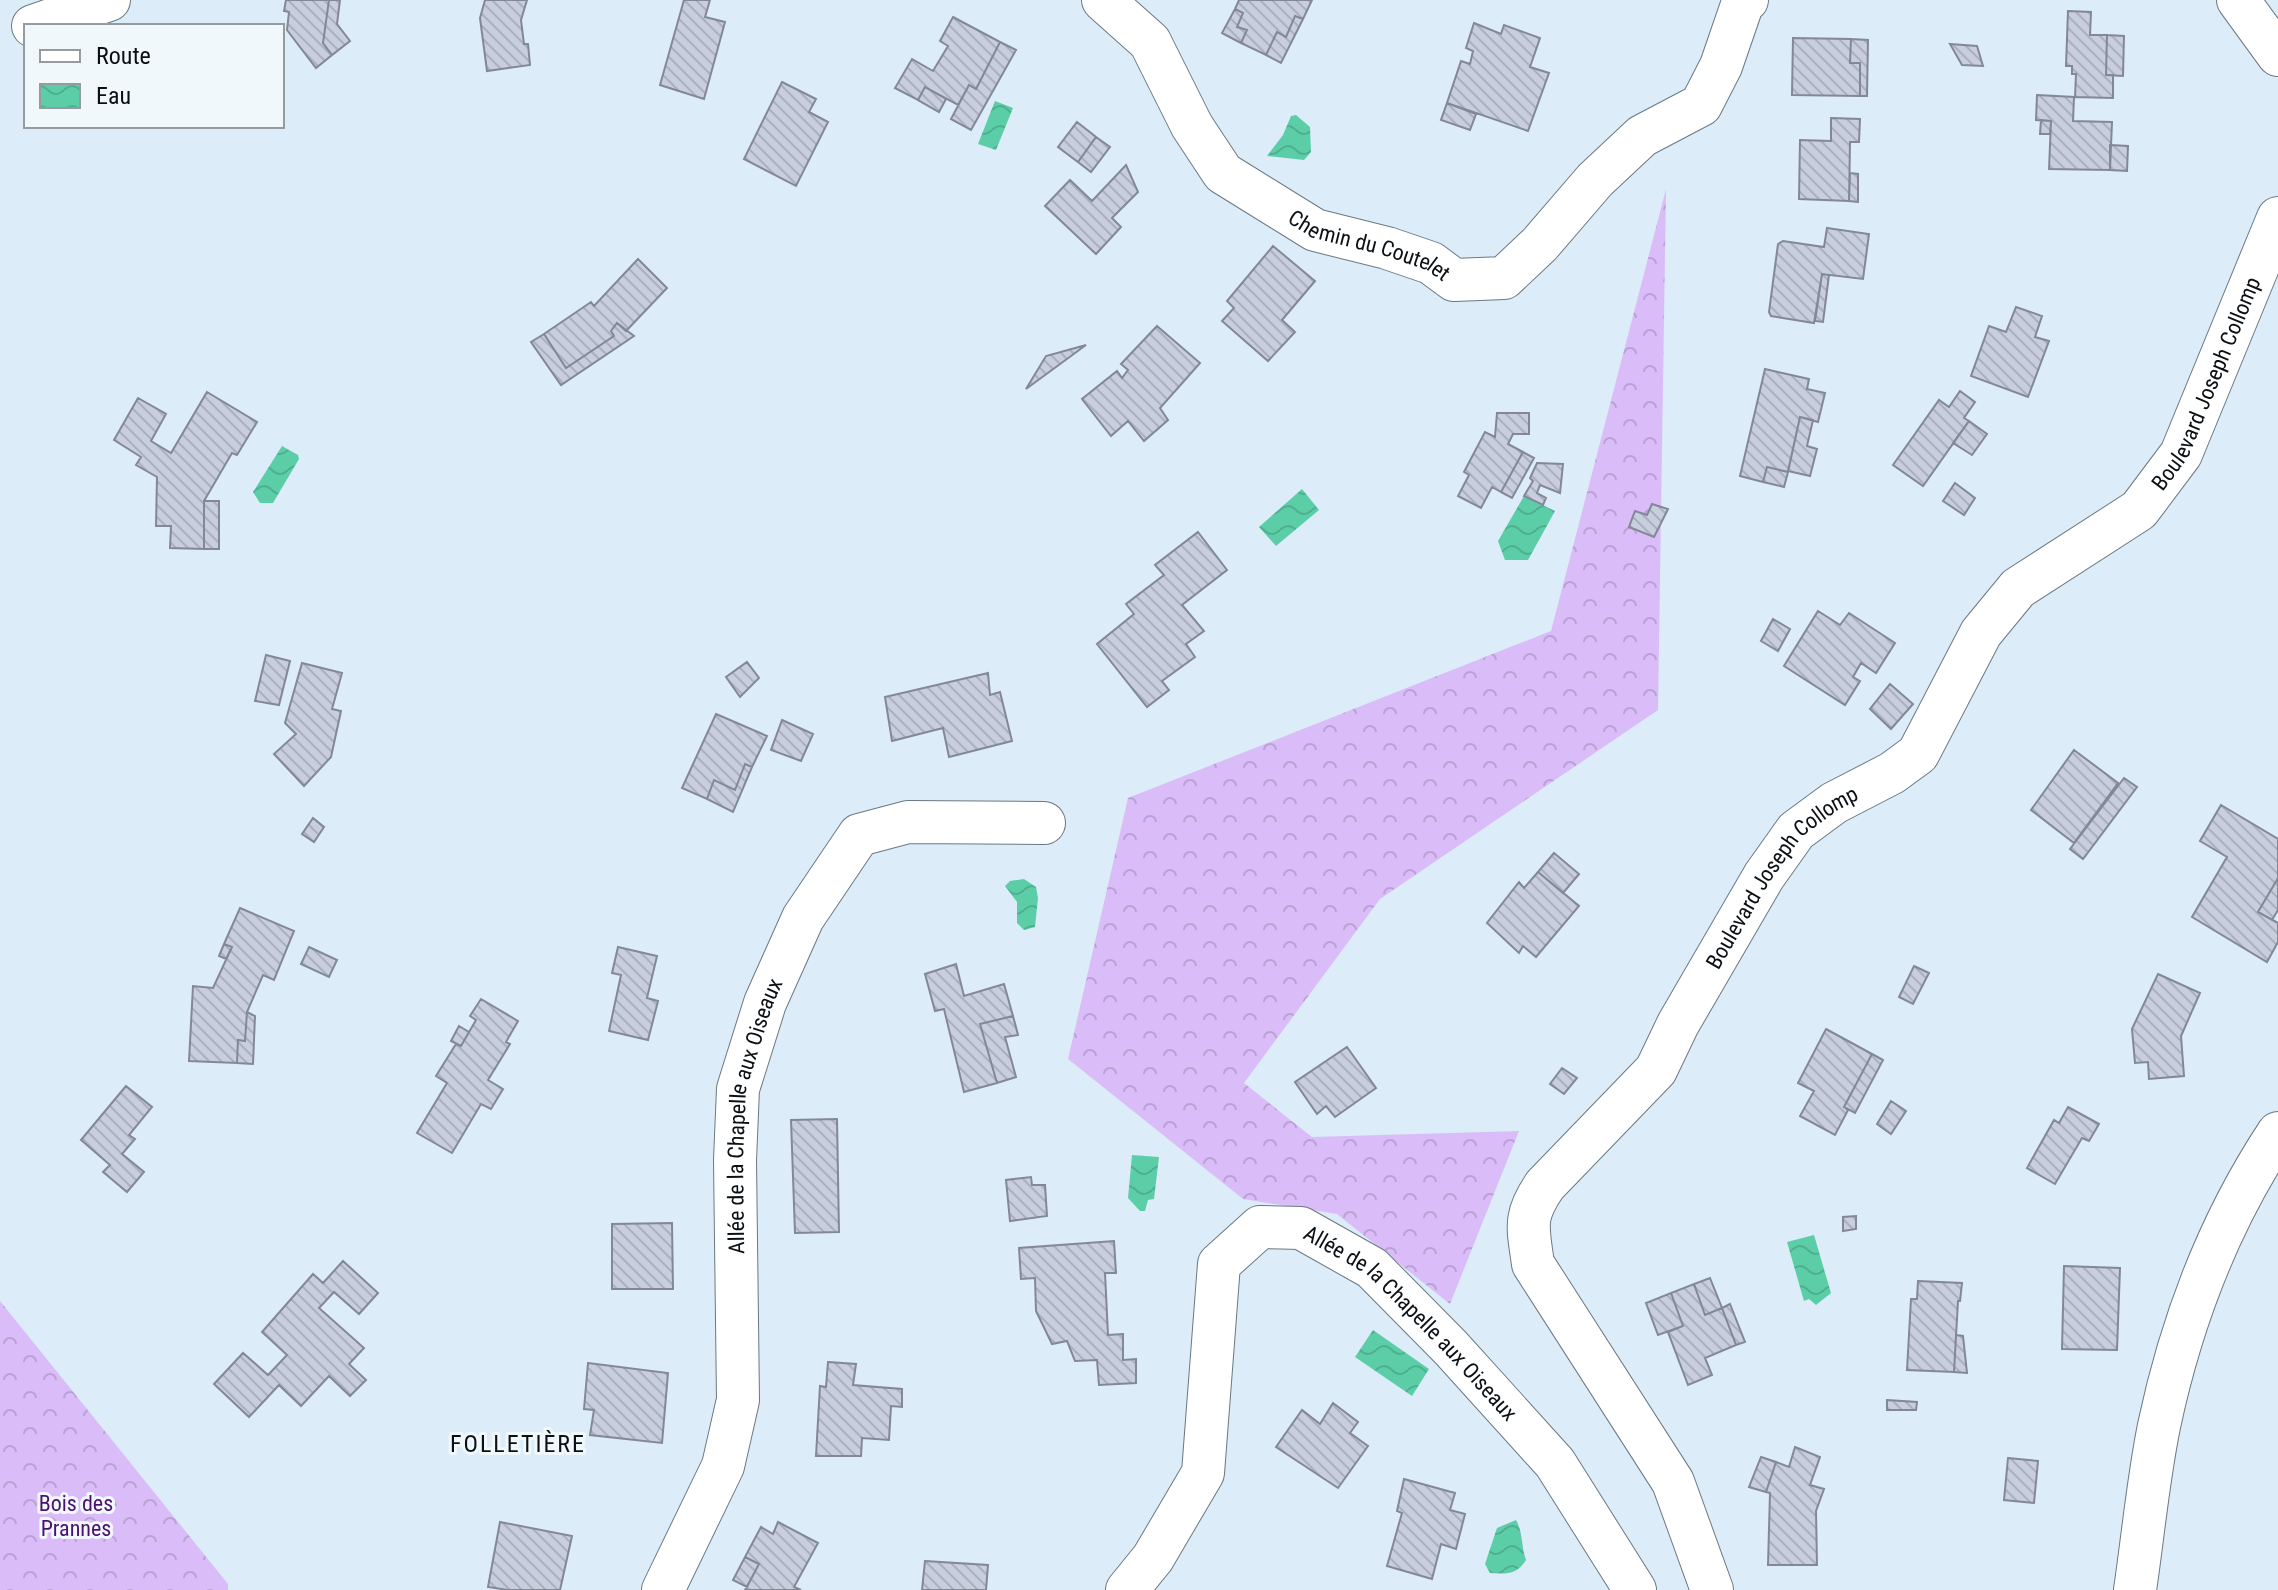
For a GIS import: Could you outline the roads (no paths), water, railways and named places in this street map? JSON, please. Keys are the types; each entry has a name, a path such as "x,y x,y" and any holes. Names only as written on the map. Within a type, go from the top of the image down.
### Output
{"street":[{"path":"39,24 109,0"},
{"name":"Chemin du Coutelet","path":"1103,0 1150,42 1192,126 1223,173 1315,230 1431,263 1454,280 1504,278 1540,244 1595,180 1642,136 1701,105 1721,66 1743,2 1747,0"},
{"path":"2238,0 2278,55"},
{"path":"0,37 24,29"},
{"name":"Boulevard Joseph Collomp","path":"1712,1590 1673,1482 1533,1264 1528,1231 1530,1207 1545,1185 1656,1070 1678,1024 1764,876 1796,831 1834,803 1892,773 1918,754 1981,633 2018,588 2139,510 2181,454 2229,344 2278,218"},
{"name":"Allée de la Chapelle aux Oiseaux","path":"663,1590 723,1466 738,1400 735,1160 738,1089 765,1003 803,918 859,835 908,822 1044,823"},
{"path":"2135,1590 2159,1428 2181,1342 2206,1266 2261,1158 2278,1133"},
{"name":"Allée de la Chapelle aux Oiseaux","path":"1127,1590 1153,1558 1203,1473 1219,1264 1260,1227 1301,1228 1372,1268 1451,1348 1555,1463 1635,1590"}],"water":[{"path":"995,101 1013,108 996,150 978,144"},
{"path":"1296,115 1310,127 1311,152 1304,160 1267,156 1283,135 1291,116"},
{"path":"282,446 298,455 299,459 273,503 260,503 253,492"},
{"path":"1302,489 1319,510 1276,546 1259,527"},
{"path":"1524,496 1555,511 1528,560 1505,560 1498,541"},
{"path":"1024,879 1036,887 1038,898 1035,927 1024,930 1017,923 1017,902 1005,886 1010,881"},
{"path":"1132,1155 1159,1157 1154,1199 1148,1200 1145,1211 1140,1211 1128,1198"},
{"path":"1814,1235 1831,1293 1816,1305 1809,1299 1804,1301 1787,1242"},
{"path":"1373,1330 1429,1369 1412,1396 1355,1357"},
{"path":"1516,1520 1526,1560 1515,1571 1490,1573 1485,1564 1497,1528"}],"district":[{"name":"FOLLETIÈRE","path":"518,1444"}],"park label":[{"name":"Bois des Prannes","path":"76,1516"}]}
